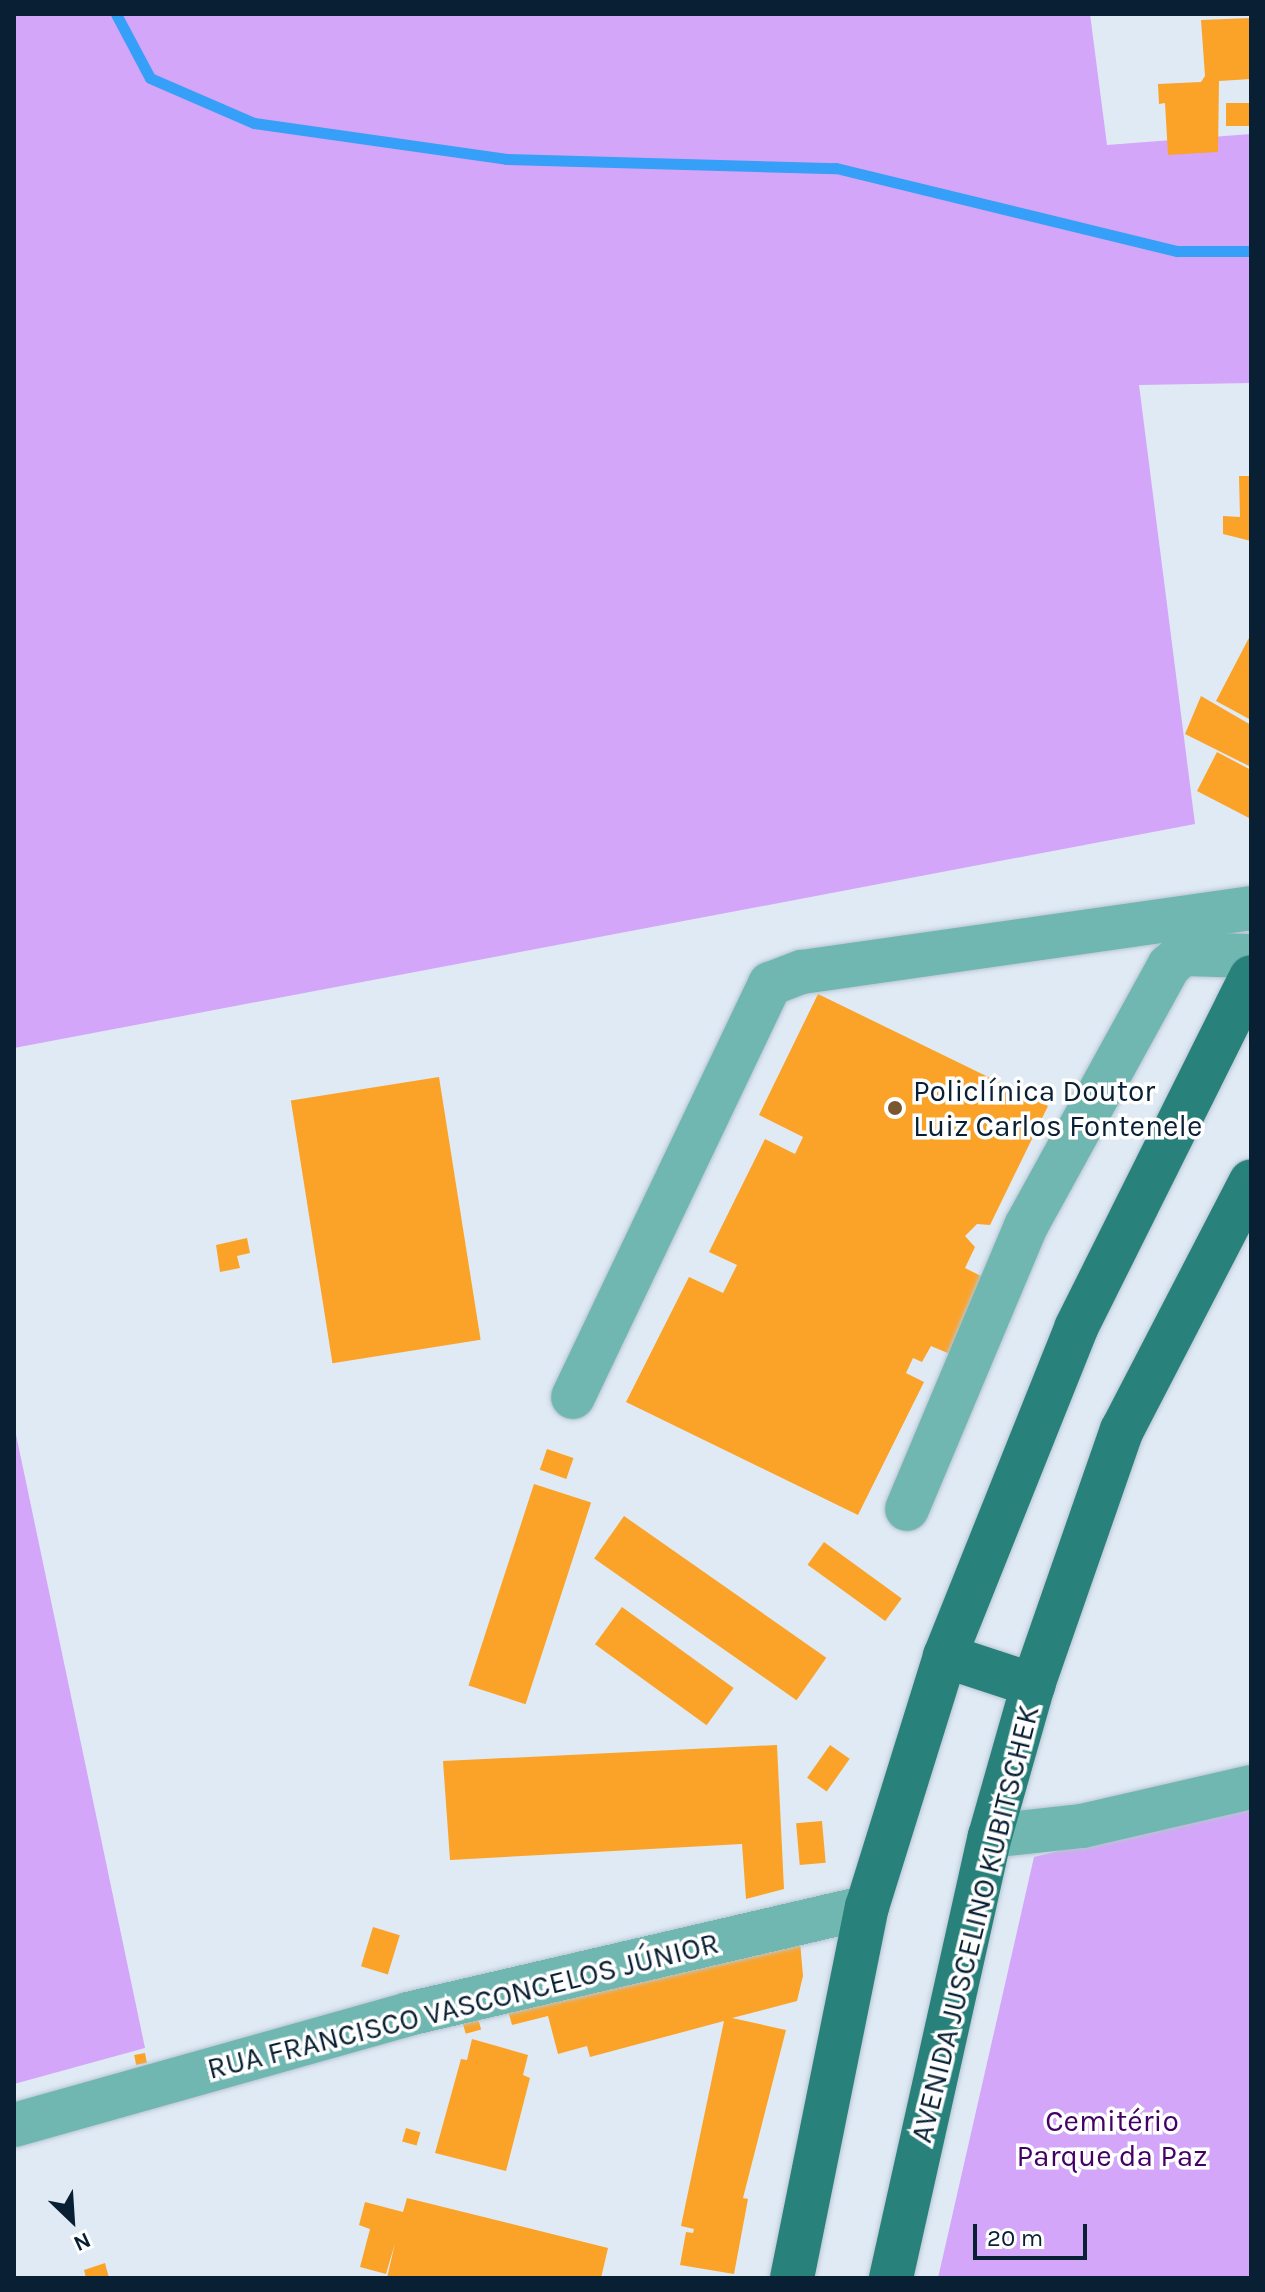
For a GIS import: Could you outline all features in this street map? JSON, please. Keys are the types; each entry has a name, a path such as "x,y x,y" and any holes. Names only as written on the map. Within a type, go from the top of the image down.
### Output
{"main road":[{"path":"792,2278 867,1907 945,1656 1076,1328 1251,977"},
{"name":"AVENIDA JUSCELINO KUBITSCHEK","path":"891,2278 990,1836 1033,1685 1122,1430 1251,1181"},
{"path":"945,1656 1033,1685"}],"street":[{"path":"573,1397 770,984 802,972 1251,908"},
{"path":"907,1509 1026,1226 1169,966 1183,954 1251,956"},
{"path":"990,1836 1082,1826 1251,1787"},
{"name":"RUA FRANCISCO VASCONCELOS JÚNIOR","path":"14,2125 408,2014 867,1907"}],"green space":[{"path":"14,14 1090,14 1107,145 1251,134 1251,383 1139,385 1195,824 14,1048"},
{"path":"14,1425 145,2048 14,2084"},
{"name":"Cemitério Parque da Paz","path":"1251,1803 1251,2278 938,2278 1034,1857"}],"building":[{"path":"1251,18 1251,79 1219,81 1218,152 1168,155 1165,103 1159,104 1158,84 1201,82 1205,76 1201,20"},
{"path":"1226,103 1251,103 1251,126 1226,126"},
{"path":"1239,476 1251,476 1251,541 1223,534 1223,516 1240,517"},
{"path":"1251,634 1251,720 1216,701"},
{"path":"1201,696 1251,725 1251,767 1185,734"},
{"path":"1217,752 1251,770 1251,819 1197,791"},
{"path":"818,994 1048,1106 990,1225 977,1224 965,1236 975,1247 965,1268 987,1279 950,1354 931,1346 922,1362 913,1358 906,1373 924,1382 858,1515 626,1402 689,1277 723,1293 737,1265 709,1252 765,1139 795,1154 803,1137 759,1115"},
{"path":"439,1077 481,1340 332,1363 291,1100"},
{"path":"247,1238 250,1253 237,1256 240,1268 220,1272 216,1245"},
{"path":"547,1449 573,1458 566,1479 540,1470"},
{"path":"534,1484 591,1503 526,1704 468,1686"},
{"path":"624,1516 826,1658 797,1700 594,1559"},
{"path":"824,1542 902,1598 885,1621 808,1565"},
{"path":"622,1607 734,1688 707,1725 595,1644"},
{"path":"777,1745 784,1889 746,1899 742,1844 450,1860 443,1761"},
{"path":"830,1745 850,1759 827,1792 807,1778"},
{"path":"822,1821 826,1863 800,1865 796,1823"},
{"path":"373,1927 400,1935 388,1974 361,1966"},
{"path":"799,1930 803,1976 797,2001 732,2018 786,2030 743,2198 748,2199 734,2274 680,2265 686,2232 693,2233 694,2229 681,2226 724,2021 590,2057 587,2046 558,2054 548,2016 512,2025 507,2007"},
{"path":"477,2015 481,2029 466,2034 462,2019"},
{"path":"472,2039 528,2055 523,2075 530,2078 506,2171 435,2153 461,2059 467,2060"},
{"path":"145,2053 147,2063 136,2065 134,2055"},
{"path":"406,2128 420,2132 417,2146 402,2141"},
{"path":"407,2198 608,2248 601,2278 387,2278 395,2243 386,2274 360,2267 370,2229 359,2225 365,2202 403,2212"},
{"path":"105,2263 109,2278 86,2278 84,2270"}],"waterway":[{"path":"116,14 150,78 254,123 506,159 836,168 1177,251 1251,251"}],"place":[{"name":"Policlínica Doutor Luiz Carlos Fontenele","path":"895,1108"}]}
